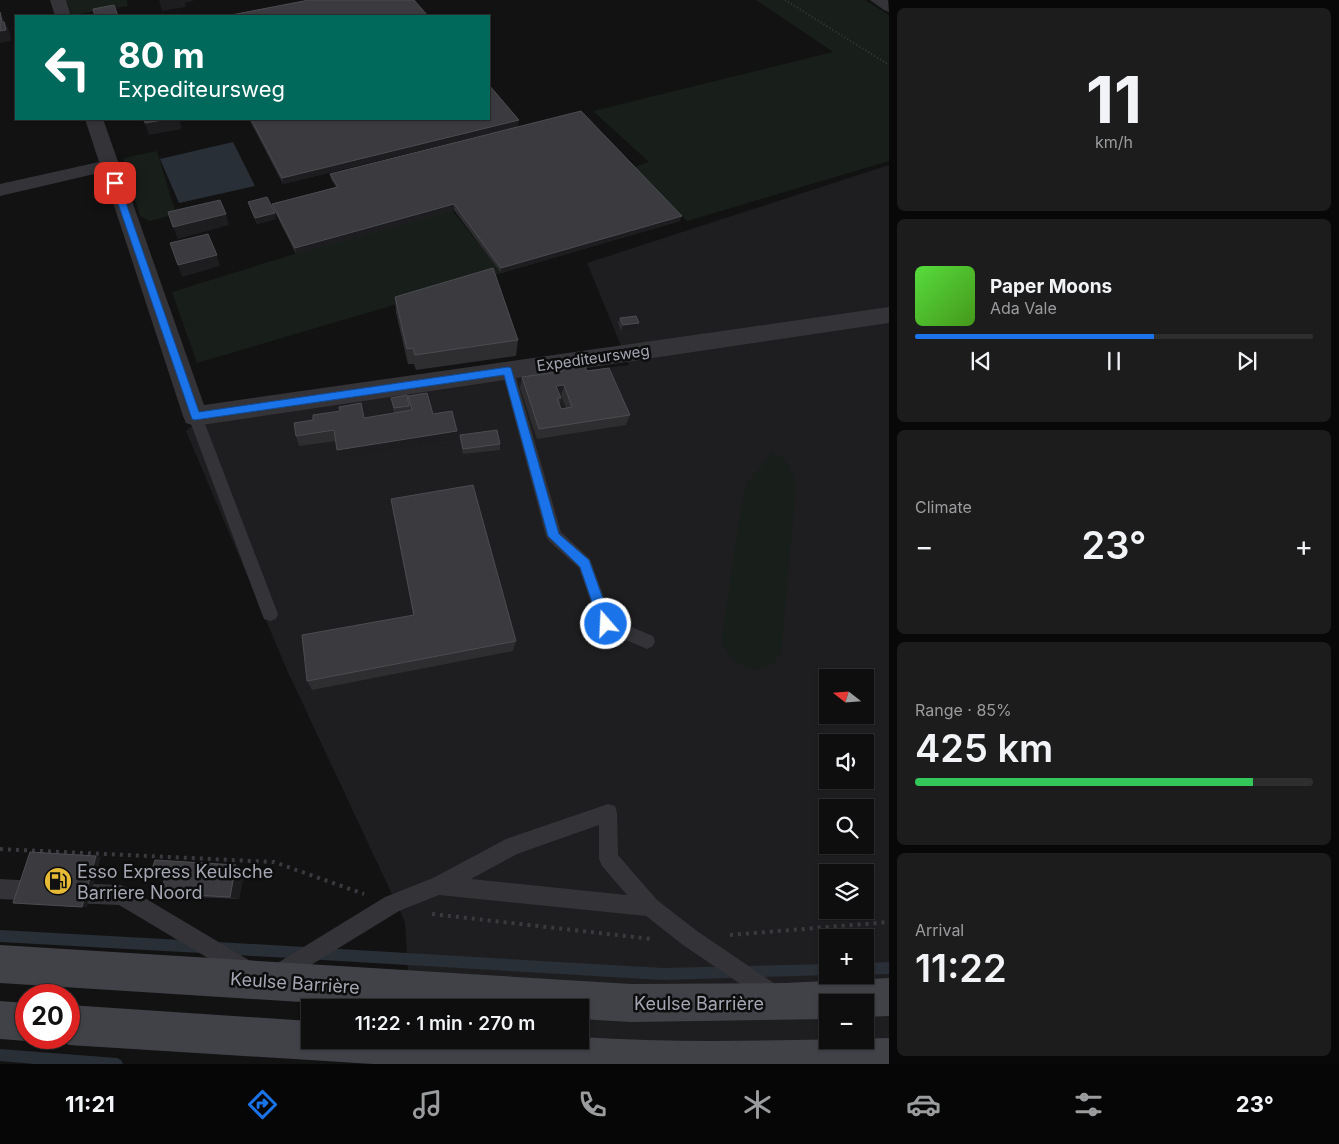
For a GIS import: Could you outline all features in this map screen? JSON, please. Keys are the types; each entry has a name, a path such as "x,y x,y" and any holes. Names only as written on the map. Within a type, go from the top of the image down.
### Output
{"main road":[{"name":"Keulse Barrière","path":"0,964 631,1003 786,1002 889,997"},
{"path":"0,1020 15,1021"},
{"path":"80,1026 637,1063 720,1063 889,1058"}],"street":[{"path":"58,0 63,15"},
{"path":"878,0 889,7"},
{"path":"94,120 195,416"},
{"path":"0,190 109,166"},
{"name":"Expediteursweg","path":"195,416 889,315"}],"lane":[{"path":"508,371 554,536 585,564 606,624 647,641"},
{"path":"195,416 270,614"},
{"path":"0,889 121,895 265,981 392,904 439,885 513,846 608,813 609,859 650,907 690,938 786,1002"},
{"path":"439,885 650,907"}],"path":[{"path":"785,0 889,65"}],"shaded area":[{"path":"66,0 127,0 128,6 72,15"},
{"path":"756,0 865,0 889,15 889,161 687,221 634,167 649,162 593,111 833,52"},
{"path":"233,142 255,186 179,203 160,159"},
{"path":"157,151 176,214 150,221 140,216 123,158"},
{"path":"889,165 889,1064 589,1041 589,999 410,999 405,922 287,670 186,431 195,423 303,404 629,365 587,263"},
{"path":"452,210 502,273 197,363 172,292 362,233"},
{"path":"773,452 789,465 796,484 781,655 770,666 752,670 733,660 721,643 741,507 747,483"}],"building":[{"path":"309,0 414,0 427,15 231,15"},
{"path":"114,5 118,15 95,15 93,9"},
{"path":"0,12 6,30 0,31"},
{"path":"490,86 519,120 282,178 252,120 490,120"},
{"path":"581,111 682,216 501,268 454,204 295,248 272,204 338,187 330,174"},
{"path":"144,120 163,120 145,123"},
{"path":"267,197 275,213 255,218 248,202"},
{"path":"220,200 226,214 173,227 168,212"},
{"path":"208,234 217,255 178,265 170,243"},
{"path":"493,268 518,340 415,355 413,348 407,349 395,297"},
{"path":"636,316 639,323 623,325 620,318"},
{"path":"584,364 587,371 609,368 630,415 539,429 522,377 563,371 561,368","holes":["564,385 572,407 561,409 557,398 561,398 556,386"]},
{"path":"427,393 433,414 452,411 457,431 337,450 334,430 296,436 294,423 313,420 313,415 340,411 339,407 361,403 364,418 412,410 408,396"},
{"path":"407,395 409,406 394,408 391,398"},
{"path":"497,430 500,444 463,449 460,435"},
{"path":"473,485 516,641 307,681 302,635 414,615 391,499"},
{"path":"30,852 96,856 82,907 13,903"},
{"path":"155,860 236,865 230,897 161,893 166,873 151,872"}],"waterway":[{"path":"0,936 201,947"},
{"path":"218,948 663,974 819,970"},
{"path":"874,969 889,968"},
{"path":"0,1055 117,1064"}],"place":[{"name":"Esso Express Keulsche Barriere Noord","path":"58,881"}],"route":[{"path":"115,183 195,416 508,371 554,536 585,564 606,624"}]}
